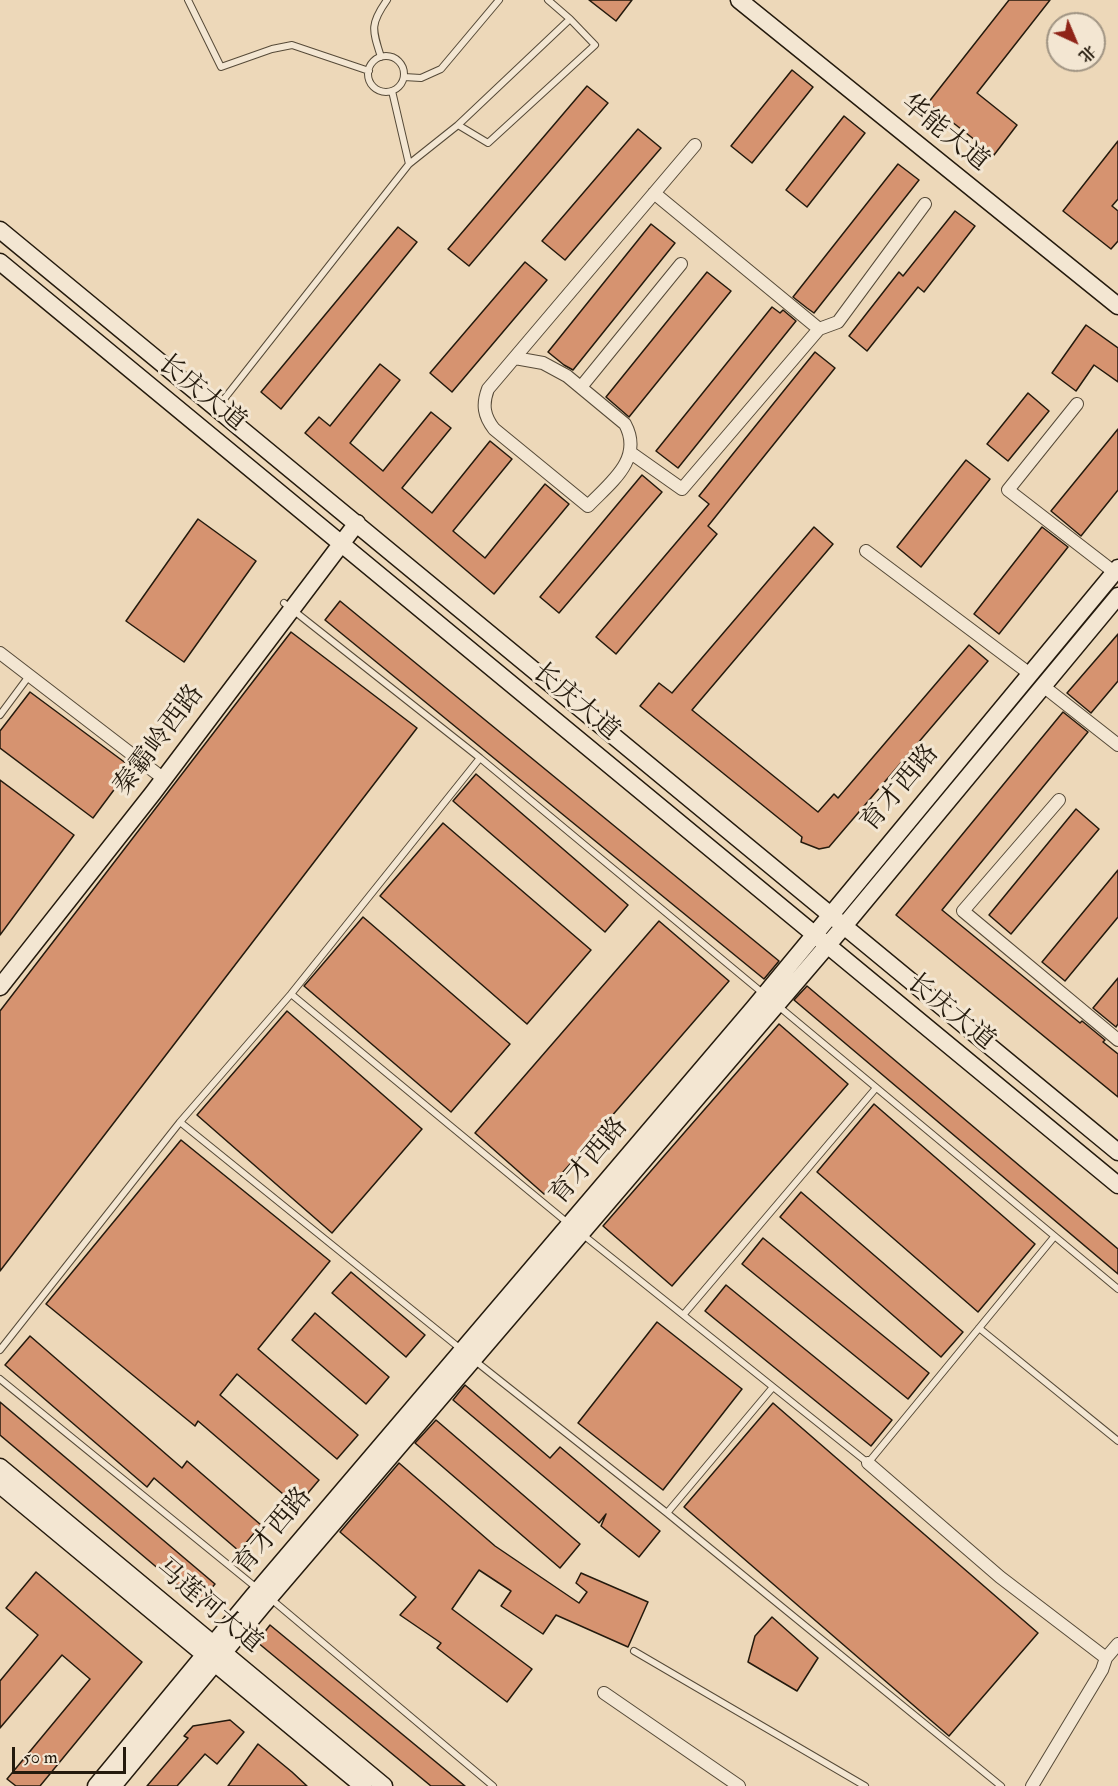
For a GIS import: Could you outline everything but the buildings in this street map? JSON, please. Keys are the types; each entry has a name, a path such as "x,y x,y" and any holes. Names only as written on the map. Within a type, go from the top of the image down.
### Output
{"street":[{"name":"华能大道","path":"739,0 1118,306"},
{"name":"华能大道","path":"754,0 1118,294"},
{"path":"515,358 543,363 581,387 625,424 630,434 631,453 627,463 588,506 494,429 488,420 484,400 488,390 654,193 695,145"},
{"path":"654,193 819,329"},
{"path":"631,453 682,489 819,329 838,322 925,204"},
{"name":"长庆大道","path":"0,230 1118,1152"},
{"name":"长庆大道","path":"0,262 1118,1185"},
{"path":"581,387 681,264"},
{"path":"1077,404 1008,490 1116,570"},
{"name":"秦霸岭西路","path":"0,987 352,520"},
{"path":"866,551 1030,674"},
{"name":"育才西路","path":"821,939 829,914 1116,570"},
{"name":"育才西路","path":"96,1786 213,1654 821,939 844,926 1118,596"},
{"path":"0,653 159,776"},
{"path":"1043,686 1118,745"},
{"name":"秦霸岭西路","path":"0,971 159,776"},
{"path":"1059,800 963,911 1118,1040"},
{"path":"868,1463 1000,1577 1106,1658"},
{"name":"马莲河大道","path":"0,1467 363,1786"},
{"name":"马莲河大道","path":"0,1485 384,1786"},
{"path":"1032,1786 1102,1670 1106,1658 1118,1644"},
{"name":"育才西路","path":"113,1786 213,1654"},
{"path":"604,1694 739,1786"}],"lane":[{"path":"188,0 221,67 272,49 291,45 369,71"},
{"path":"381,57 374,34 373,20 387,0"},
{"path":"404,77 421,78 441,69 499,0"},
{"path":"458,124 488,143 595,45 548,0"},
{"path":"216,408 409,164 458,124 570,19"},
{"path":"392,91 375,87 369,71 371,65 381,57 398,60 402,65 404,77"},
{"path":"392,91 404,77"},
{"path":"392,91 409,164"},
{"path":"288,606 480,758 1118,1289"},
{"path":"0,715 29,676"},
{"path":"0,1350 180,1122 291,994 480,758"},
{"path":"291,994 575,1229 868,1463 1054,1237"},
{"path":"684,1314 876,1088"},
{"path":"180,1122 667,1513 1001,1786"},
{"path":"980,1328 1118,1441"},
{"path":"0,1379 264,1594 493,1786"},
{"path":"667,1513 773,1387"},
{"path":"634,1651 865,1786"}]}
